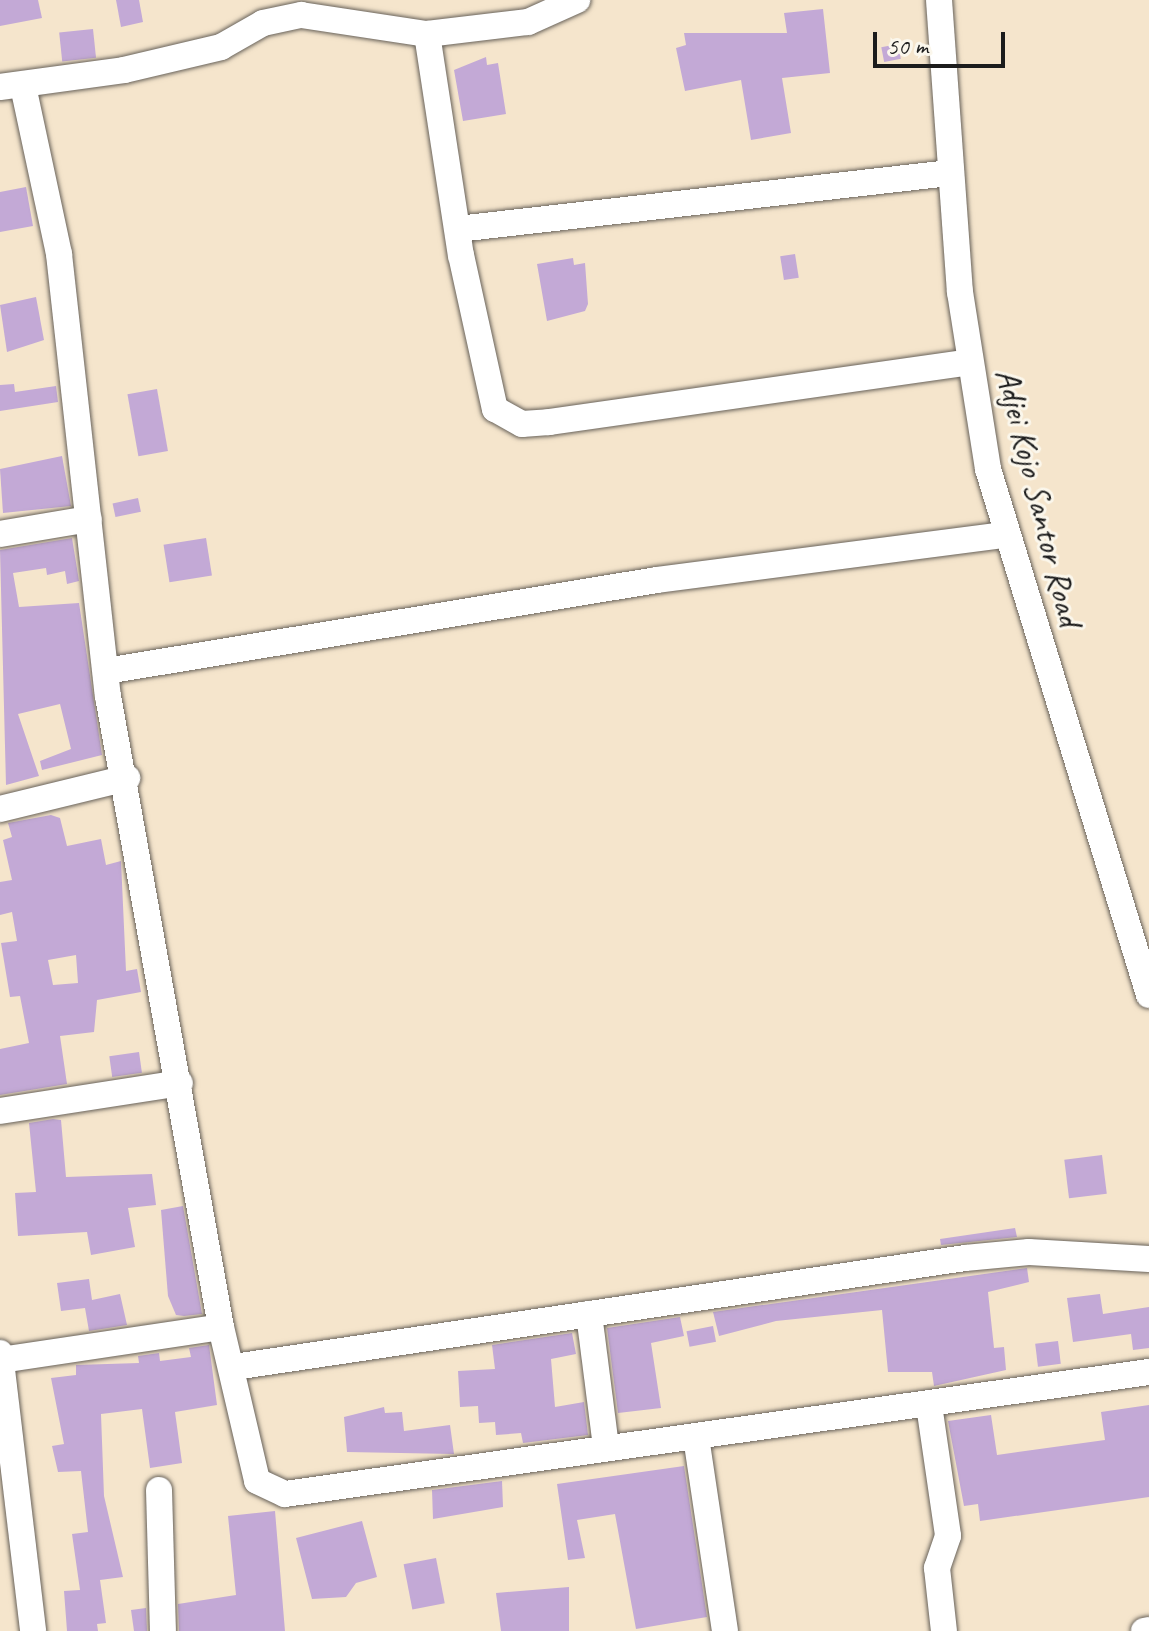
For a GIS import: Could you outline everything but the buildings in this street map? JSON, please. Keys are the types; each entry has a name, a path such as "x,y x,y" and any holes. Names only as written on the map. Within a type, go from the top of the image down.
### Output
{"street":[{"path":"577,0 427,34 326,8 263,23 221,47 124,70 12,86 59,254 106,671 221,1327 234,1367 249,1466 257,1481 285,1494 1149,1372"},
{"name":"Adjei Kojo Santor Road","path":"939,0 950,173 968,362 1005,535 1149,995"},
{"path":"427,34 458,229 495,409 522,424 968,362"},
{"path":"458,229 950,173"},
{"path":"0,534 89,519"},
{"path":"106,671 657,580 1005,535"},
{"path":"0,809 127,778"},
{"path":"0,1111 180,1083"},
{"path":"234,1367 1029,1252 1149,1259"},
{"path":"589,1314 606,1447"},
{"path":"1,1360 221,1327"},
{"path":"0,1353 33,1631"},
{"path":"929,1405 948,1536 937,1568 944,1631"},
{"path":"696,1437 725,1631"},
{"path":"159,1490 163,1631"}]}
